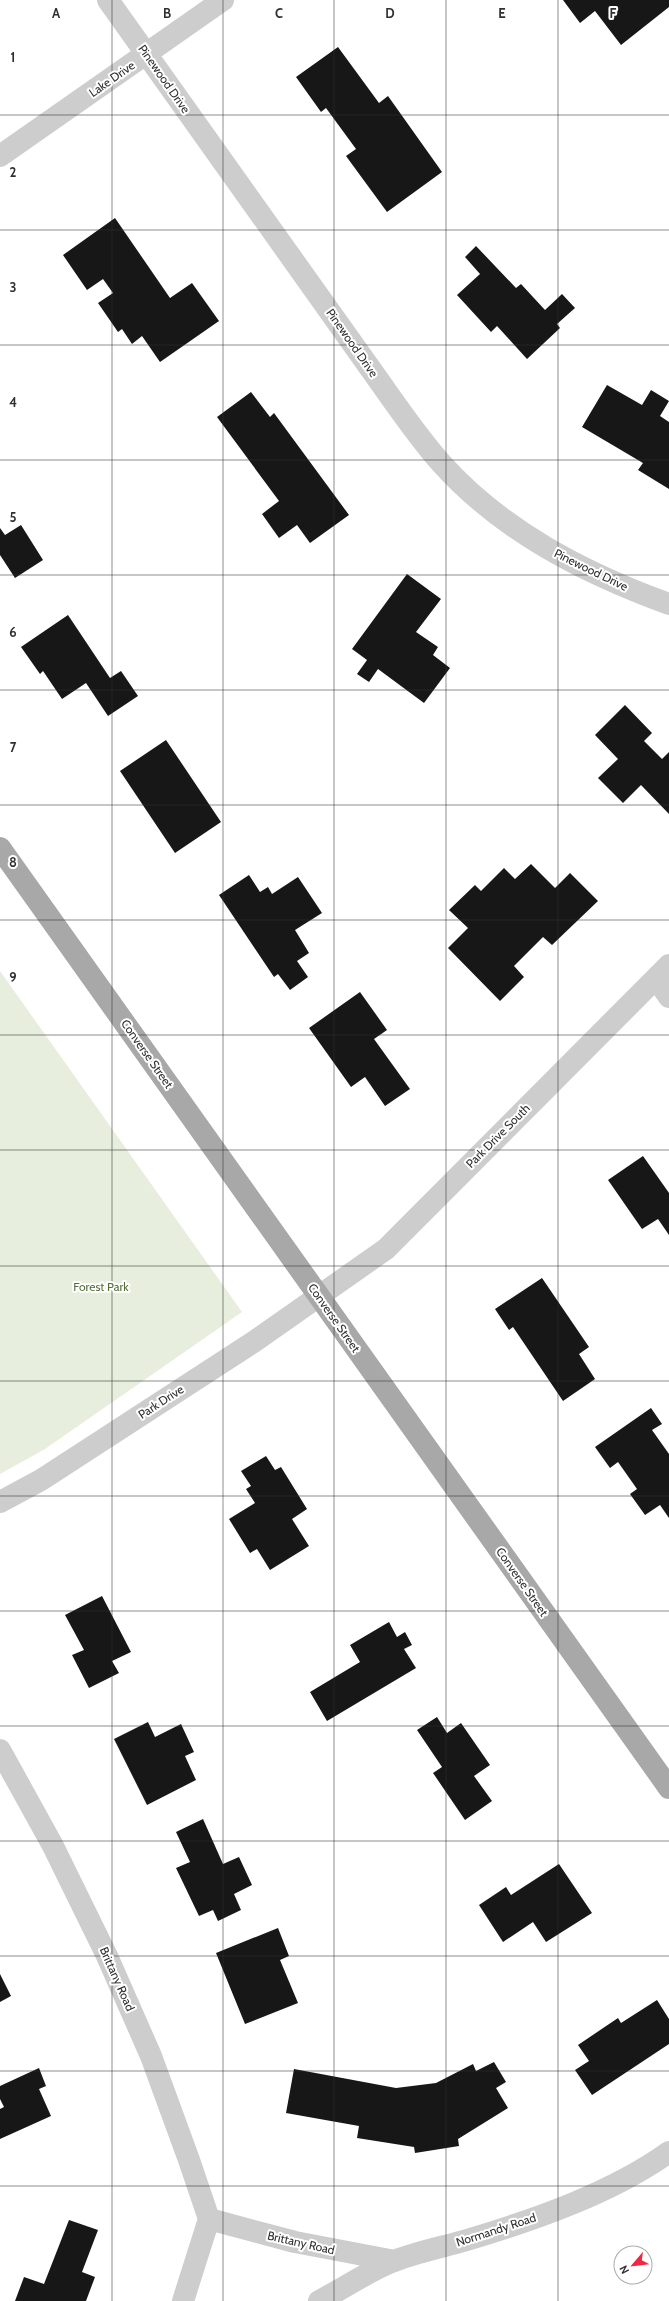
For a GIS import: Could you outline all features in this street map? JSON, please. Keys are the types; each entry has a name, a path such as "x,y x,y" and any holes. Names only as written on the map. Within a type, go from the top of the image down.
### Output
{"main road":[{"name":"Converse Street","path":"0,848 669,1788"}],"street":[{"name":"Pinewood Drive","path":"108,0 386,391 421,439 442,464 482,502 548,549 592,573 669,604"},
{"name":"Lake Drive","path":"0,156 147,55 222,0"},
{"name":"Park Drive South","path":"319,1296 386,1248 662,972"},
{"path":"662,972 669,997"},
{"name":"Park Drive","path":"0,1502 54,1471 255,1341 319,1296"},
{"name":"Brittany Road","path":"0,1750 53,1846 107,1956 151,2056 209,2220 295,2242 395,2261"},
{"name":"Normandy Road","path":"319,2301 395,2261 468,2240 533,2218 619,2182 645,2169 669,2152"},
{"path":"183,2301 209,2220"}],"green space":[{"name":"Forest Park","path":"0,971 242,1312 45,1449 0,1474"}],"building":[{"path":"563,0 669,0 669,7 621,45 595,11 580,23"},
{"path":"338,47 379,103 388,96 442,172 387,212 346,156 356,149 326,108 321,112 296,77"},
{"path":"115,218 170,298 192,283 219,321 160,362 142,336 132,344 122,329 118,332 98,303 113,293 103,279 87,290 63,255"},
{"path":"476,246 516,288 521,284 545,310 562,294 575,308 557,324 560,328 527,359 497,326 491,332 457,295 480,274 465,257"},
{"path":"607,385 642,405 651,390 669,401 660,416 669,422 669,489 638,470 643,463 582,427"},
{"path":"251,392 270,417 274,413 349,515 310,543 297,525 279,538 262,514 279,501 217,417"},
{"path":"21,525 43,560 15,578 0,555 0,528 5,535"},
{"path":"407,574 441,599 416,632 438,647 433,655 450,668 424,703 378,669 369,682 357,674 367,660 352,649"},
{"path":"68,615 110,678 121,671 138,696 108,716 86,683 62,699 43,671 40,674 21,647"},
{"path":"625,705 652,733 644,741 662,759 669,752 669,814 641,785 623,803 598,778 618,759 595,735"},
{"path":"166,740 221,822 175,853 120,771"},
{"path":"531,864 555,888 570,873 598,901 552,945 543,937 514,966 524,977 500,1001 448,948 468,928 449,910 475,885 481,891 504,868 515,879"},
{"path":"249,875 260,892 268,887 272,894 298,877 322,913 295,930 309,953 297,961 308,977 290,990 278,974 274,977 219,895"},
{"path":"360,992 387,1030 374,1039 410,1089 385,1106 365,1077 351,1087 309,1028"},
{"path":"643,1156 669,1193 669,1235 658,1219 642,1229 608,1180"},
{"path":"542,1278 589,1347 579,1354 595,1379 563,1401 513,1327 509,1330 495,1309"},
{"path":"651,1408 662,1424 652,1430 669,1454 669,1518 660,1505 645,1515 630,1494 637,1489 618,1462 610,1468 595,1447"},
{"path":"266,1456 275,1470 281,1467 307,1509 292,1519 309,1546 270,1570 257,1549 250,1553 229,1519 255,1503 246,1489 251,1486 241,1471"},
{"path":"102,1596 131,1652 112,1661 119,1673 89,1688 72,1655 84,1650 65,1615"},
{"path":"389,1622 397,1637 405,1632 412,1645 404,1649 416,1668 327,1721 310,1692 360,1662 350,1645"},
{"path":"437,1717 447,1733 461,1723 490,1765 474,1776 492,1801 465,1820 433,1773 442,1767 417,1730"},
{"path":"148,1722 155,1737 181,1724 194,1752 185,1756 196,1780 147,1805 114,1739"},
{"path":"203,1819 223,1864 239,1857 252,1885 234,1894 241,1910 218,1921 213,1910 199,1916 176,1868 190,1862 176,1832"},
{"path":"559,1864 592,1913 546,1942 533,1922 503,1942 479,1905 506,1887 511,1895"},
{"path":"278,1928 289,1956 280,1960 298,2003 245,2024 216,1953"},
{"path":"0,1974 11,1996 0,2002"},
{"path":"657,2000 669,2019 669,2044 592,2095 575,2070 589,2061 578,2045 618,2018 621,2023"},
{"path":"494,2062 506,2082 496,2088 508,2108 458,2139 459,2146 415,2153 414,2147 357,2138 359,2126 286,2113 294,2069 396,2088 436,2083 473,2064 476,2071"},
{"path":"39,2068 46,2086 39,2089 51,2116 0,2139 0,2109 4,2107 0,2099 0,2086"},
{"path":"69,2220 98,2230 82,2272 95,2277 86,2301 15,2301 24,2277 44,2284"}]}
